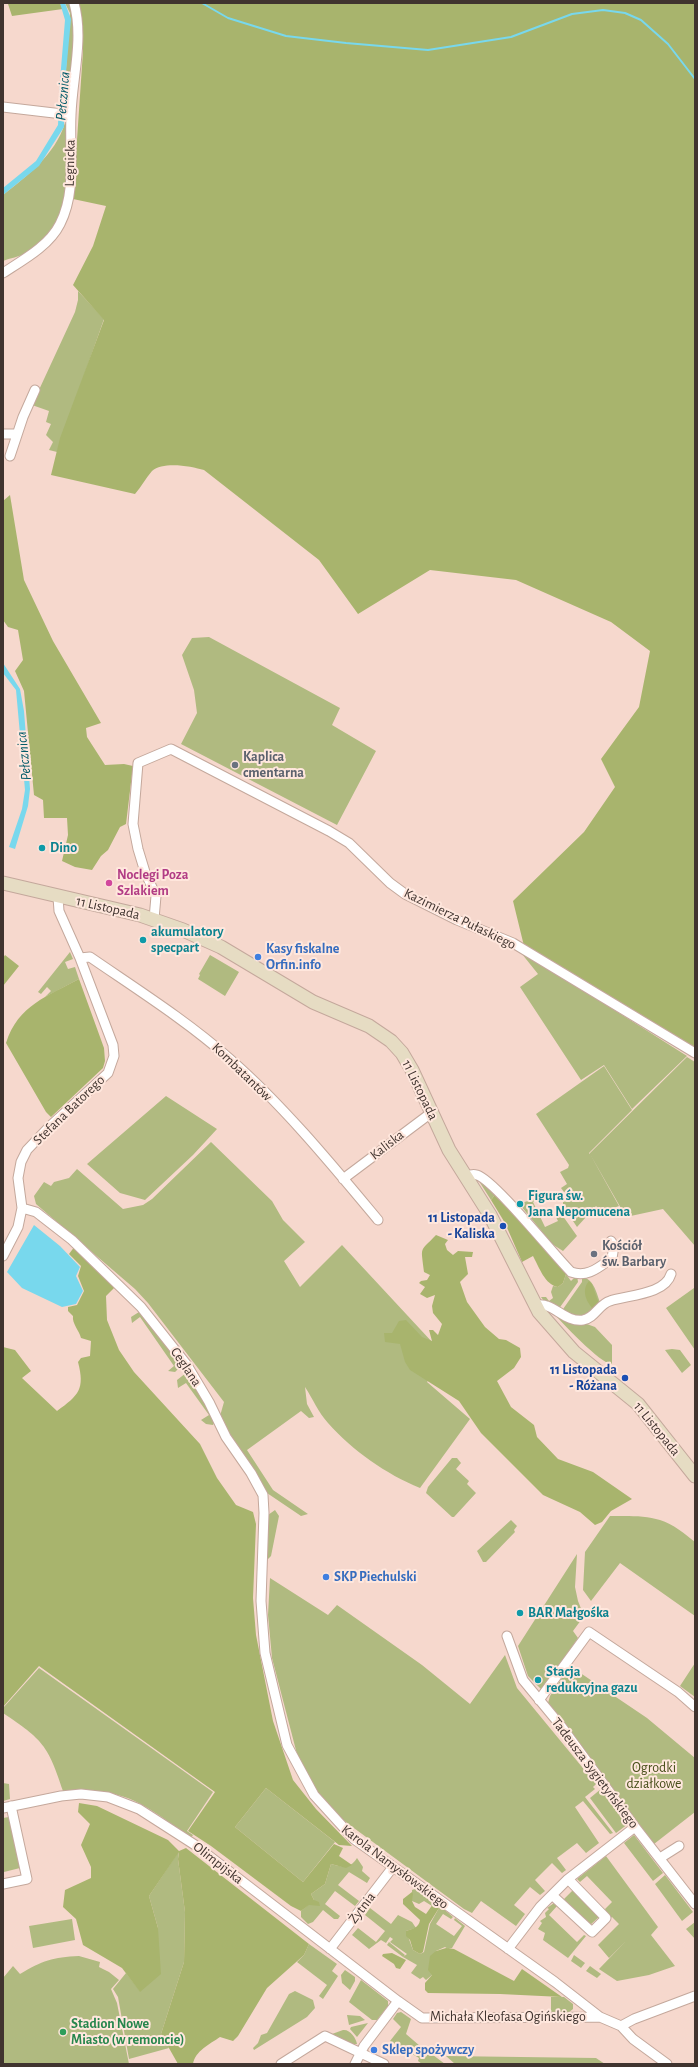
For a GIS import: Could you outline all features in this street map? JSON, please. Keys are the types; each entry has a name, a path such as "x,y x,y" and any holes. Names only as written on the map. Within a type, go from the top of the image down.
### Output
{"main road":[{"name":"11 Listopada","path":"3,883 154,919 205,939 308,1000 377,1030 397,1047 407,1060 449,1150 502,1239 535,1305 555,1332 574,1352 638,1404 693,1469"}],"street":[{"name":"Legnicka","path":"3,273 44,244 60,225 69,202 71,115 78,30 74,3"},
{"path":"3,107 71,115"},
{"path":"10,456 17,434 35,390"},
{"path":"3,434 17,434"},
{"name":"Kazimierza Pułaskiego","path":"154,919 156,896 145,872 138,849 133,824 138,762 171,749 329,831 349,843 390,882 405,894 457,920 513,943 695,1053"},
{"name":"Stefana Batorego","path":"3,1256 18,1227 22,1208 18,1178 21,1162 27,1150 108,1073 114,1056 113,1045 80,958 59,912 58,897"},
{"name":"Kombatantów","path":"80,958 90,957 209,1041 260,1087 378,1220"},
{"name":"Kaliska","path":"343,1179 431,1112"},
{"path":"466,1177 477,1175 484,1178 500,1193 571,1272 580,1275 588,1274 612,1258 614,1246 611,1241"},
{"name":"Ceglana","path":"22,1208 36,1212 78,1245 136,1301 187,1366 209,1402 226,1437 252,1473 263,1495 264,1513 261,1577"},
{"path":"535,1305 546,1305 572,1319 583,1320 593,1316 608,1301 652,1291 670,1279 672,1274"},
{"name":"Karola Namysłowskiego","path":"261,1577 261,1614 265,1653 283,1731 294,1760 314,1795 354,1839 600,2017 621,2026 633,2039 667,2064"},
{"path":"540,1700 589,1632 678,1692 695,1707"},
{"name":"Tadeusza Sygietyńskiego","path":"507,1636 523,1680 540,1700 635,1827 693,1897"},
{"name":"Olimpijska","path":"7,1807 61,1796 81,1794 108,1797 140,1808 195,1845 398,2001"},
{"path":"3,1884 27,1879 7,1807"},
{"path":"508,1949 540,1907 568,1879 635,1827"},
{"path":"660,1858 679,1846"},
{"name":"Żytnia","path":"330,1949 393,1867"},
{"path":"552,1895 592,1932 606,1918 568,1879"},
{"path":"621,2026 634,2019 695,1996"},
{"path":"354,2064 360,2052 398,2001"},
{"name":"Michała Kleofasa Ogińskiego","path":"398,2001 422,2018 600,2017"},
{"path":"578,2017 583,2012 585,2005"},
{"path":"280,2064 325,2036 384,2064"}],"green space":[{"path":"3,3 60,3 63,9 12,16 8,4"},
{"path":"65,3 70,3 74,28 74,56 68,110 65,110 65,83 70,13"},
{"path":"79,3 695,3 695,1048 524,946 513,901 584,832 615,787 601,759 639,707 650,651 611,622 516,580 430,570 358,614 319,560 204,470 177,465 157,468 152,471 135,494 51,475 60,438 104,320 73,285 93,246 106,206 73,199 83,51"},
{"path":"65,123 68,126 68,163 65,197 61,213 54,228 42,242 26,253 3,261 3,195 40,164 48,155 55,145"},
{"path":"78,291 104,319 57,452 49,450 53,442 46,435 51,424 46,422 49,411 32,405 75,312 78,300"},
{"path":"10,495 24,580 53,641 101,723 86,728 87,737 105,765 124,764 133,766 126,824 120,827 108,850 101,856 92,870 75,867 62,861 68,835 67,818 44,818 43,800 34,795 24,691 15,671 23,660 18,630 8,627 3,620 3,501"},
{"path":"209,637 340,708 332,725 376,751 337,825 181,744 197,713 194,690 182,655 192,638"},
{"path":"518,949 687,1056 632,1109 604,1065 581,1080 520,987 538,974"},
{"path":"70,952 73,959 65,962 68,969 75,967 79,979 45,997 51,991 47,987 41,994 38,992"},
{"path":"5,955 19,966 3,986 3,958"},
{"path":"210,955 239,972 225,996 198,979 199,974"},
{"path":"79,979 104,1048 105,1061 103,1068 51,1117 46,1112 6,1043 11,1030 18,1019 35,1003"},
{"path":"687,1057 695,1062 695,1246 663,1209 626,1217 590,1154 619,1206 602,1212 596,1206 577,1227 563,1206 563,1202 574,1198 571,1192 568,1190 564,1192 561,1188 567,1184 560,1172 568,1168 569,1165 536,1114 604,1066 632,1110 589,1154"},
{"path":"166,1096 217,1129 193,1155 145,1200 120,1193 87,1164"},
{"path":"211,1142 272,1201 283,1220 305,1242 284,1261 300,1287 342,1245 446,1357 427,1382 470,1419 420,1488 383,1469 348,1443 324,1419 305,1387 307,1404 314,1417 309,1418 301,1411 247,1450 273,1490 308,1514 301,1516 267,1493 227,1431 220,1416 224,1402 148,1303 135,1289 36,1204 34,1196 44,1182 51,1186 54,1182 69,1178 77,1169 123,1209 143,1205 152,1199"},
{"path":"477,1178 499,1195 494,1196 491,1200"},
{"path":"499,1195 566,1274 563,1283 558,1287 549,1283 533,1256 522,1262 505,1223 491,1200 494,1196"},
{"path":"535,1199 537,1200 533,1202 545,1227 558,1221 555,1215 560,1212 577,1236 563,1251 552,1244 521,1206 521,1203"},
{"path":"436,1235 448,1240 445,1244 447,1250 453,1255 458,1251 473,1252 472,1257 465,1257 468,1274 460,1282 467,1302 485,1327 499,1339 506,1340 520,1348 521,1357 514,1368 497,1381 511,1407 534,1425 537,1437 558,1459 593,1472 632,1499 611,1511 602,1522 595,1525 580,1512 543,1495 481,1433 459,1401 410,1370 405,1362 400,1344 385,1342 384,1333 392,1333 399,1321 406,1320 422,1337 432,1341 429,1330 433,1330 438,1335 442,1324 433,1313 432,1306 435,1295 427,1298 420,1294 425,1287 419,1283 427,1280 430,1275 424,1272 422,1250"},
{"path":"75,1246 115,1287 106,1296 107,1320 119,1350 134,1372 200,1444 217,1478 236,1505 253,1512 256,1524 253,1598 256,1635 273,1721 293,1780 316,1809 352,1846 339,1845 266,1788 235,1827 303,1882 334,1844 343,1848 339,1856 352,1865 346,1868 331,1864 325,1884 311,1894 314,1900 319,1902 320,1906 309,1905 301,1911 291,1906 211,1846 188,1831 215,1792 39,1666 3,1707 3,1347 15,1350 31,1371 22,1378 57,1411 75,1396 81,1379 78,1362 81,1358 90,1356 91,1341 81,1338 73,1316 68,1311 68,1307 77,1305 84,1291 78,1276 81,1266 69,1254"},
{"path":"566,1274 571,1281 577,1275 578,1282 558,1310 544,1301 541,1297 546,1297 549,1301 553,1298 551,1292 553,1286 558,1287 563,1283"},
{"path":"582,1276 592,1284 601,1305 581,1318 561,1312 582,1282"},
{"path":"589,1281 592,1284 599,1304 594,1310 587,1300 585,1292 585,1288"},
{"path":"694,1288 695,1289 695,1350 666,1308"},
{"path":"551,1311 595,1327 612,1345 612,1364 606,1362 590,1350"},
{"path":"139,1312 179,1362 180,1367 175,1372 168,1371 174,1366 140,1317 132,1323 131,1317"},
{"path":"665,1350 680,1350 691,1365 682,1373"},
{"path":"188,1373 215,1421 213,1425 206,1424 201,1420 209,1415 186,1383 178,1388 177,1380"},
{"path":"452,1458 457,1458 461,1463 456,1469 469,1481 467,1484 476,1493 454,1517 452,1517 426,1493 428,1487"},
{"path":"275,1510 279,1516 271,1556 268,1559 266,1556 268,1515"},
{"path":"610,1516 654,1518 674,1527 695,1542 695,1616 620,1563 591,1601 583,1590 585,1552"},
{"path":"511,1520 517,1526 514,1530 515,1532 486,1562 483,1562 477,1551"},
{"path":"577,1554 575,1587 578,1601 584,1616 573,1631 578,1638 542,1690 528,1676 518,1646"},
{"path":"270,1578 328,1615 337,1605 422,1665 470,1704 505,1655 517,1688 596,1784 593,1787 595,1789 585,1797 613,1833 610,1834 583,1801 575,1807 599,1843 586,1853 577,1843 557,1858 566,1870 562,1873 552,1863 535,1880 545,1891 540,1895 530,1887 514,1905 525,1914 516,1926 481,1901 472,1913 464,1909 343,1820 321,1797 298,1758 272,1658 268,1615"},
{"path":"695,1663 695,1697 680,1686"},
{"name":"Ogrodki działkowe","path":"570,1666 647,1718 695,1758 695,1812 654,1844 548,1703 550,1696"},
{"path":"39,1668 213,1792 187,1831 193,1835 191,1838 154,1812 124,1797 101,1792 63,1791 48,1753 36,1737 3,1713 3,1708"},
{"path":"3,1783 9,1784 10,1799 3,1801"},
{"path":"266,1788 335,1842 303,1882 235,1827"},
{"path":"601,1789 628,1824 616,1833 590,1798"},
{"path":"79,1803 97,1806 168,1840 179,1851 186,1848 309,1944 304,1955 267,1988 238,2036 233,2041 220,2037 197,2055 193,2064 178,2064 161,2034 184,1962 185,1912 178,1859 179,1852 149,1896 158,1928 161,1974 140,1992 122,1968 83,1945 76,1919 63,1907 65,1890 91,1878 91,1867 81,1845 90,1824 78,1812"},
{"path":"9,1817 20,1868 4,1872 3,1818"},
{"path":"634,1835 663,1873 653,1881 624,1843"},
{"path":"179,1851 178,1859 185,1912 184,1962 161,2034 169,2048 129,2059 118,1997 113,1989 126,1973 140,1991 158,1928 149,1896"},
{"path":"606,1856 658,1927 651,1935 675,1966 649,1975 617,1981 599,1969 626,1941 609,1958 598,1945 619,1924 612,1917 609,1919 605,1909 612,1902 587,1876 580,1882 577,1879"},
{"path":"357,1858 363,1867 362,1871 370,1878 367,1883 349,1872 338,1885 359,1901 355,1906 335,1891 325,1904 340,1916 338,1919 334,1919 323,1910 313,1922 308,1924 301,1917 301,1911 314,1900 311,1894 325,1884 331,1864 349,1866"},
{"path":"665,1875 693,1912 682,1921 655,1884"},
{"path":"415,1889 432,1901 432,1906 424,1901 419,1904 412,1901 412,1890"},
{"path":"573,1890 600,1916 589,1926 563,1900"},
{"path":"412,1892 412,1901 415,1907 426,1914 433,1904 439,1908 429,1924 423,1952 420,1954 413,1950 410,1940 406,1936 406,1931 417,1926 420,1920 403,1904 403,1899"},
{"path":"554,1903 557,1906 549,1915 577,1942 584,1935 586,1936 568,1958 543,1940 545,1933 538,1929 542,1923 540,1921 546,1917 545,1913 549,1909 547,1908"},
{"path":"439,1905 453,1917 451,1919 443,1914 436,1924 454,1936 462,1926 454,1920 455,1918 465,1926 452,1948 448,1949 445,1947 436,1951 432,1975 426,1980 423,1977 420,1979 411,1973 417,1965 403,1957 407,1954 390,1942 393,1939 390,1937 386,1943 381,1940 369,1949 352,1935 358,1928 376,1942 385,1931 365,1915 370,1908 391,1924 398,1915 412,1922 416,1928 406,1931 413,1950 420,1954 424,1952 430,1924 439,1908"},
{"path":"72,1919 75,1940 33,1948 29,1926"},
{"path":"695,1922 695,1939 686,1929"},
{"path":"389,1942 405,1955 403,1957 387,1945"},
{"path":"309,1944 337,1964 332,1971 338,1976 323,1999 319,1996 327,1985 297,1962 304,1955"},
{"path":"446,1948 454,1949 514,1981 522,1969 562,1997 428,1993 425,1990 425,1983 432,1975 428,1970 430,1956 436,1951"},
{"path":"392,1953 406,1960 400,1969 396,1968 394,1964 382,1956 383,1954"},
{"path":"574,1955 585,1963 581,1968 571,1961"},
{"name":"Stadion Nowe Miasto (w remoncie)","path":"79,1956 100,1962 99,1967 109,1972 119,1980 111,1989 117,2003 129,2064 3,2064 3,1978 13,1966 20,1974 48,1960"},
{"path":"590,1966 601,1974 597,1978 586,1971"},
{"path":"345,1970 355,1977 355,1981 350,1990 342,1983 341,1975"},
{"path":"361,1980 388,2001 388,2006 377,2020 372,2020 349,2002"},
{"path":"295,1991 313,2000 315,2008 307,2017 254,2050 253,2048 258,2043 261,2035 267,2033 289,1994"},
{"path":"551,1997 564,1997 573,2004 573,2009 568,2013 551,2013"},
{"path":"401,2012 411,2019 406,2034 420,2046 417,2051 426,2057 429,2052 445,2064 422,2064 418,2061 419,2058 390,2041 401,2027 393,2019 397,2013"},
{"path":"347,2015 360,2016 365,2020 349,2025"},
{"path":"368,2023 357,2037 350,2029 351,2027"},
{"path":"346,2030 352,2034 357,2044 352,2044 332,2034"},
{"path":"446,2056 596,2058 605,2064 455,2064"}],"water":[{"name":"Pełcznica","path":"60,3 65,3 71,19 65,83 64,127 39,166 3,195 3,188 36,161 58,125 65,20"},
{"name":"Pełcznica","path":"3,663 20,689 24,711 30,789 28,806 15,849 9,847 22,809 25,790 16,690 3,673"},
{"path":"34,1225 60,1246 80,1267 76,1276 83,1291 76,1304 62,1307 22,1288 7,1272"}],"waterway":[{"path":"202,3 228,18 286,36 428,50 511,37 572,14 603,10 625,13 641,20 668,44 695,79"}],"place":[{"name":"Kaplica cmentarna","path":"235,765"},
{"name":"Dino","path":"42,848"},
{"name":"Noclegi Poza Szlakiem","path":"109,883"},
{"name":"akumulatory specpart","path":"143,940"},
{"name":"Kasy fiskalne Orfin.info","path":"258,957"},
{"name":"Figura św. Jana Nepomucena","path":"520,1204"},
{"name":"11 Listopada - Kaliska","path":"503,1226"},
{"name":"Kościół św. Barbary","path":"594,1254"},
{"name":"11 Listopada - Różana","path":"625,1378"},
{"name":"SKP Piechulski","path":"326,1577"},
{"name":"BAR Małgośka","path":"520,1613"},
{"name":"Stacja redukcyjna gazu","path":"538,1680"},
{"name":"Stadion Nowe Miasto (w remoncie)","path":"63,2032"},
{"name":"Sklep spożywczy","path":"374,2050"}]}
